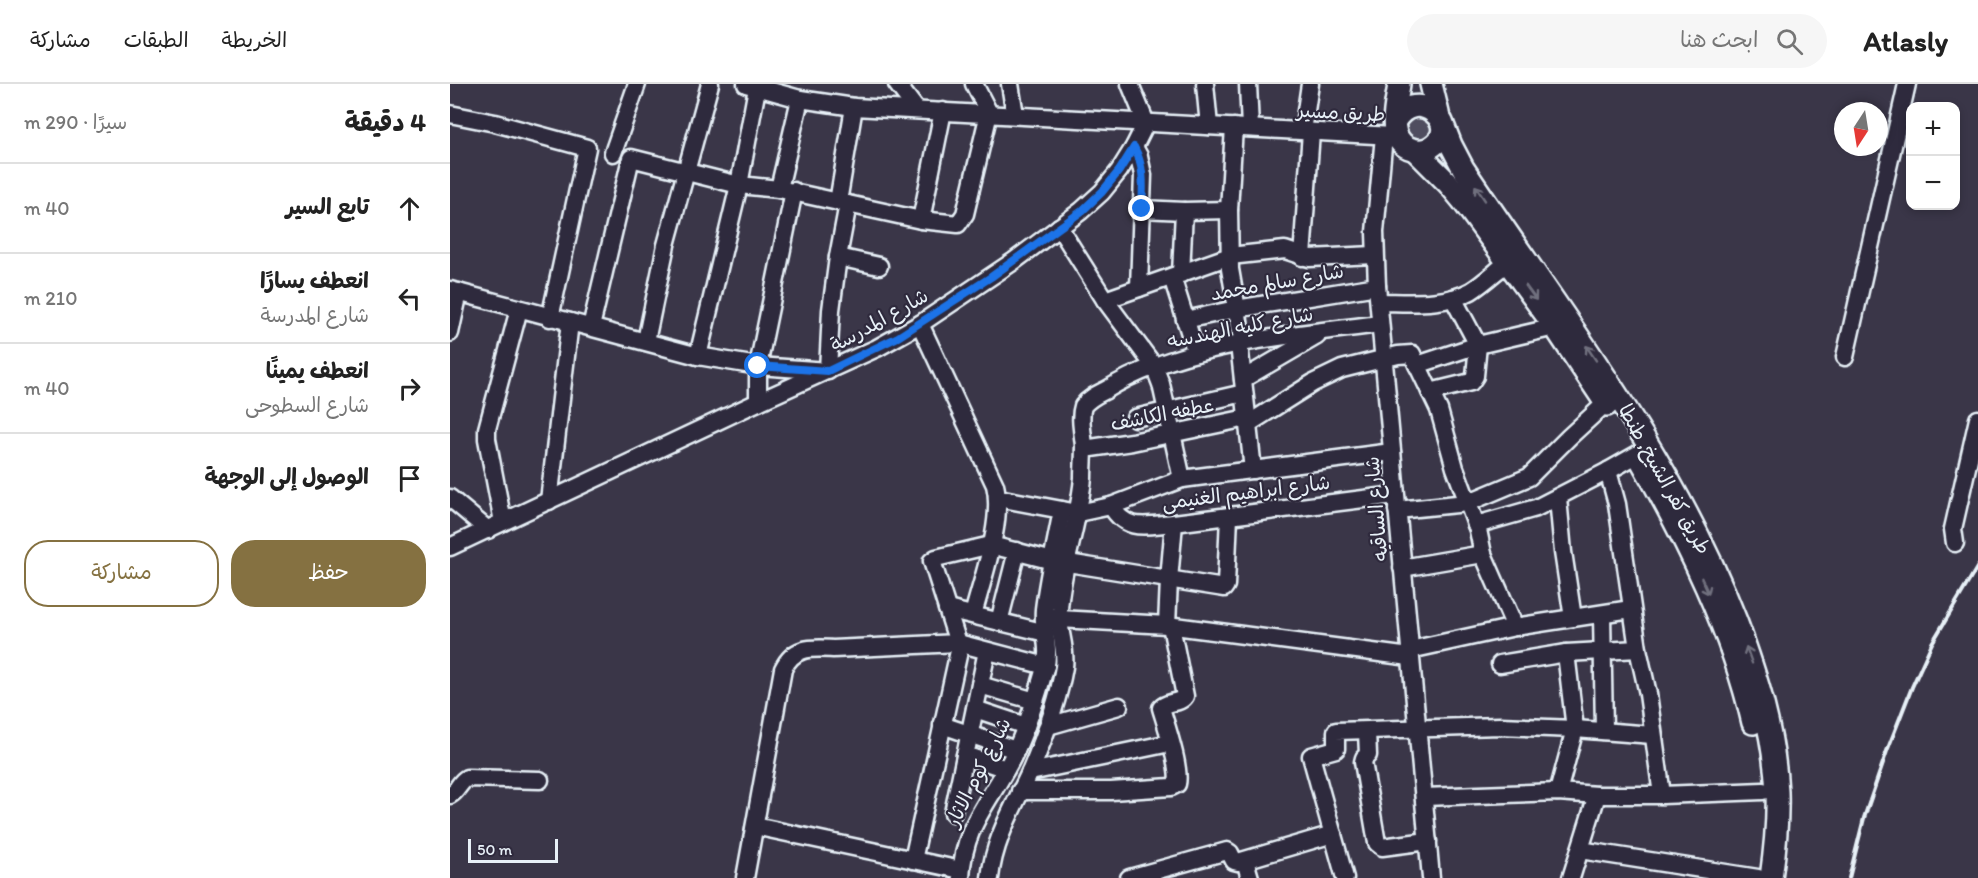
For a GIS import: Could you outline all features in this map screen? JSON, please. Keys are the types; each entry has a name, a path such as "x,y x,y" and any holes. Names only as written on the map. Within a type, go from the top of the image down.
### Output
{"main road":[{"path":"1392,131 1399,112 1414,103 1423,103 1432,106 1440,117 1442,131 1439,140 1424,150 1407,148 1392,131 1399,84"},
{"name":"طريق كفر الشيخ, طنطا","path":"1431,84 1440,117 1463,168 1591,354 1650,447 1712,562 1755,672 1770,731 1777,792 1775,849 1771,878"},
{"name":"طريق كفر الشيخ, طنطا","path":"1415,150 1448,183 1555,327 1638,454 1688,549 1740,675 1755,732 1763,791 1762,849 1758,878"}],"street":[{"path":"614,153 637,84"},
{"path":"646,341 666,245 710,84"},
{"path":"897,84 916,109"},
{"path":"450,114 495,123 739,185 786,190 921,220 958,224 963,219 989,113 974,84"},
{"path":"1010,84 1015,115"},
{"path":"1130,84 1146,123"},
{"path":"1205,84 1209,126"},
{"path":"1248,84 1229,210 1230,256 1253,470"},
{"path":"1302,258 1310,84"},
{"path":"1845,357 1907,84"},
{"path":"698,356 739,185 752,86"},
{"name":"طريق مسير","path":"752,86 800,99 854,107 1307,131 1392,131"},
{"path":"758,402 758,366 800,99"},
{"path":"450,333 454,291 698,356 758,366 828,371 831,310 854,107"},
{"path":"921,220 943,111"},
{"name":"شارع المدرسة","path":"450,547 877,348 920,324 991,277 1082,211 1119,171 1146,123"},
{"name":"شارع الساقيه","path":"1392,131 1375,232 1375,255 1431,878"},
{"path":"1134,147 1139,156 1143,175 1139,288"},
{"path":"550,318 587,148"},
{"path":"591,327 631,158"},
{"path":"1142,209 1184,212 1229,210"},
{"path":"1184,212 1177,275 1185,320 1196,353"},
{"path":"1059,227 1105,300 1154,366 1161,384 1182,479"},
{"path":"1105,300 1230,256 1285,250 1302,258 1375,255"},
{"path":"838,257 879,266"},
{"path":"1430,392 1472,381 1475,376 1478,345 1453,298 1471,291 1508,262"},
{"name":"شارع سالم محمد","path":"1185,320 1236,309 1378,294 1429,301 1453,298"},
{"path":"496,526 487,429 519,309"},
{"path":"549,501 570,322"},
{"path":"920,324 996,485 998,498 991,545 973,615"},
{"name":"شارع كليه الهندسه","path":"1070,512 1083,480 1082,414 1086,402 1117,383 1154,366 1196,353 1241,344 1380,324"},
{"path":"1417,364 1478,345 1555,327"},
{"path":"1135,418 1244,386 1326,331"},
{"path":"1247,421 1342,369 1411,354 1439,410 1483,554 1515,627"},
{"name":"شارع ابراهيم الغنيمى","path":"1111,506 1120,519 1132,525 1396,503 1467,503 1529,477 1606,403"},
{"path":"1955,543 1953,529 1978,419"},
{"name":"عطفه الكاشف","path":"1084,449 1247,421"},
{"path":"998,498 1070,512 1111,506 1182,479 1392,453"},
{"path":"1476,525 1530,510 1558,498 1638,454"},
{"path":"1608,471 1617,504 1631,609 1648,694 1662,795"},
{"path":"450,498 496,526"},
{"path":"1558,498 1573,618"},
{"name":"شارع كوم الاثار","path":"961,874 968,835 1016,750 1046,666 1048,651 1044,611 1060,562 1070,512"},
{"path":"913,860 958,655 958,643 932,563 933,560 991,545 1060,562 1220,588 1226,585 1228,516"},
{"path":"1020,791 1111,791 1173,787 1177,784 1178,778 1161,708 1185,696 1169,626 1168,580 1174,523"},
{"path":"999,622 1017,551"},
{"path":"1402,568 1483,554"},
{"name":"شارع كوم الاثار","path":"990,878 1000,835 1030,772 1048,726 1064,667 1064,648 1059,619 1060,562"},
{"path":"947,609 1046,633"},
{"path":"1059,619 1169,626 1410,654 1515,627 1631,609"},
{"path":"1602,614 1604,731"},
{"path":"745,878 783,669 791,656 808,648 833,649 958,643 1046,666"},
{"path":"1500,664 1566,653 1638,649"},
{"path":"953,813 987,651"},
{"path":"1558,792 1575,729 1566,653"},
{"path":"980,685 1035,701"},
{"path":"1048,726 1119,706"},
{"path":"975,709 1026,726"},
{"path":"942,725 1016,750"},
{"path":"1345,878 1312,756 1336,749 1336,732 1500,726 1653,735"},
{"path":"1367,730 1368,755 1363,762 1377,843 1382,847 1428,841"},
{"path":"1030,772 1170,743"},
{"path":"965,755 1006,769"},
{"path":"450,795 467,778 540,780"},
{"path":"1424,796 1558,792 1598,795 1662,795 1763,791"},
{"path":"1571,878 1598,795"},
{"path":"925,805 975,819"},
{"path":"754,826 913,860 961,874"},
{"path":"1129,878 1227,851 1236,862 1245,861 1333,834"},
{"path":"1580,850 1758,878"},
{"path":"1245,861 1250,878"}],"shaded area":[{"path":"1419,115 1428,119 1432,128 1428,137 1419,141 1410,137 1406,128 1410,119"}],"railway":[{"path":"1849,878 1864,818 1912,687 1932,643 1978,566"}],"route":[{"path":"758,366 828,371 898,337 991,277 1082,211 1102,192 1134,147 1142,165 1142,209"}]}
